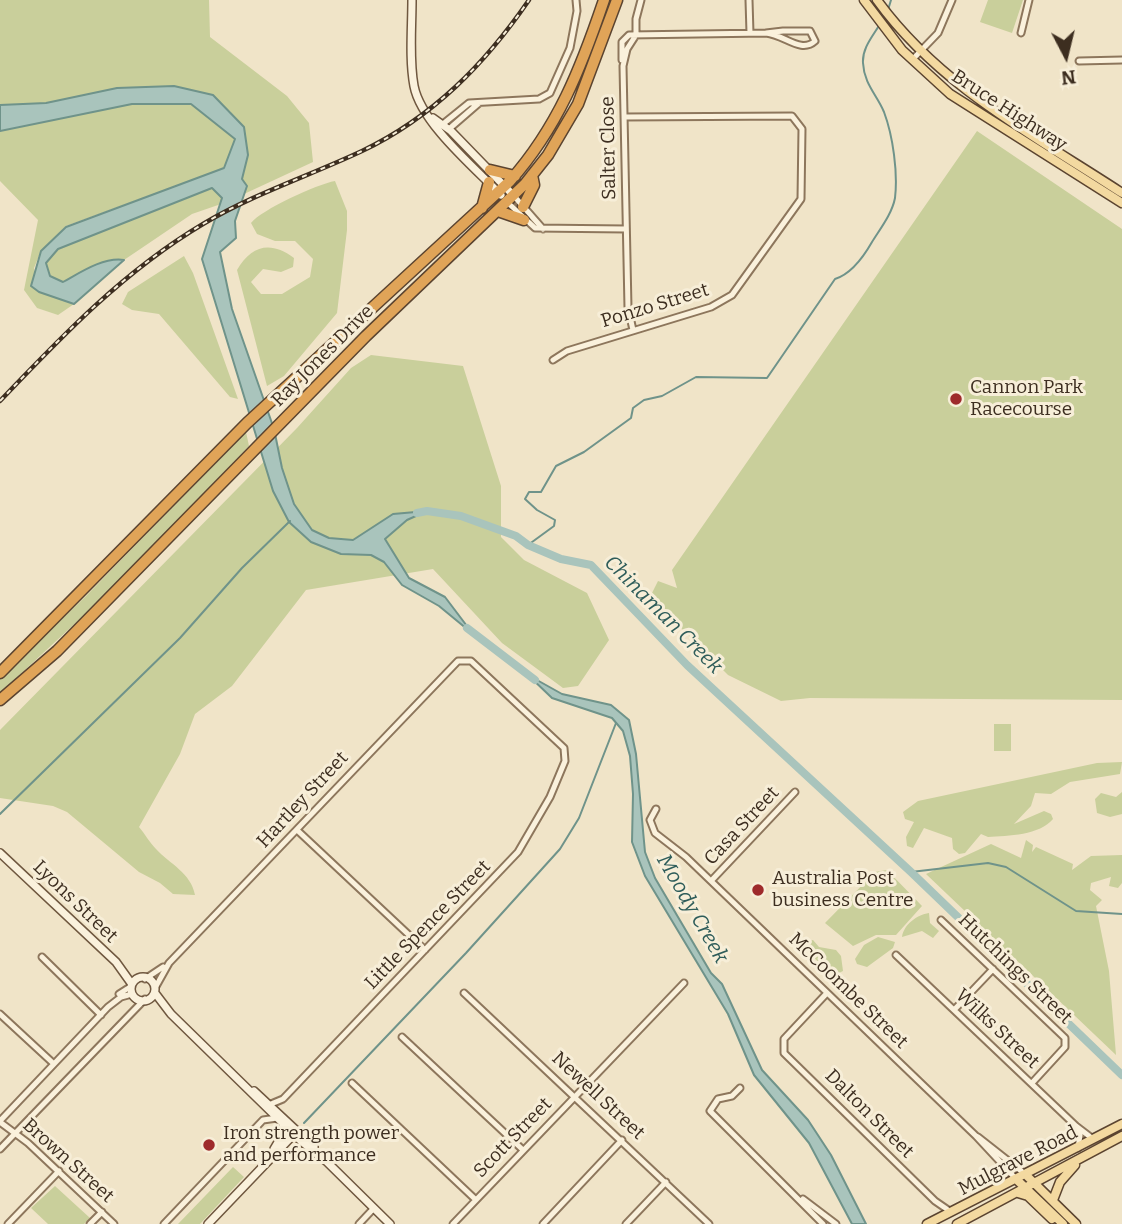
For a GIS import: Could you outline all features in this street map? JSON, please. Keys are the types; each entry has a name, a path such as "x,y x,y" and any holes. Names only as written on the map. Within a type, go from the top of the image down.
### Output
{"highway":[{"name":"Ray Jones Drive","path":"0,673 247,423 515,176 543,139 566,100 606,0"},
{"name":"Ray Jones Drive","path":"0,702 65,643 366,336 532,176 578,104 617,0"},
{"path":"490,170 515,176"},
{"path":"523,207 534,185 532,176"},
{"path":"482,208 489,183"},
{"path":"498,211 524,220"}],"main road":[{"name":"Bruce Highway","path":"864,0 912,60 965,105 1122,203"},
{"name":"Bruce Highway","path":"880,4 920,52 967,91 1121,191"},
{"name":"Mulgrave Road","path":"931,1222 1122,1124"},
{"name":"Mulgrave Road","path":"962,1223 1122,1136"},
{"path":"1053,1200 1060,1182 1080,1160"},
{"name":"McCoombe Street","path":"1025,1174 1031,1186 1061,1224"},
{"name":"McCoombe Street","path":"1016,1179 1053,1200 1076,1224"},
{"path":"1018,1193 1028,1196 1061,1224"}],"street":[{"path":"412,0 414,88 429,116 490,170 524,220 533,227 543,229 626,229"},
{"path":"445,128 464,105 481,101 539,99 550,93 570,48 577,11 576,0"},
{"path":"641,0 636,19 636,35 806,30 813,33 815,39 811,45 802,47 785,37 766,33"},
{"path":"749,0 750,33"},
{"path":"912,60 938,33 952,0"},
{"path":"1021,33 1029,0"},
{"name":"Salter Close","path":"633,330 628,308 622,42 627,36 636,35"},
{"path":"1079,61 1122,60"},
{"name":"Ponzo Street","path":"553,360 567,351 711,307 732,295 801,199 802,136 797,119 783,114 624,117"},
{"path":"445,128 489,183 502,190"},
{"path":"510,199 523,207 543,229"},
{"name":"Little Spence Street","path":"268,1105 283,1099 519,852 550,797 566,754 564,748 471,661 462,660"},
{"name":"Hartley Street","path":"155,991 169,964 454,663 462,660"},
{"name":"Casa Street","path":"711,881 795,792"},
{"name":"McCoombe Street","path":"656,809 650,820 653,830 711,881 976,1136 1016,1179"},
{"path":"297,830 425,950"},
{"name":"Lyons Street","path":"0,851 116,962 143,979 155,991"},
{"name":"Hutchings Street","path":"941,920 1064,1036 1066,1042 1032,1083"},
{"name":"Wilks Street","path":"896,955 1094,1140"},
{"path":"42,957 101,1014"},
{"name":"Lyons Street","path":"116,962 131,990"},
{"name":"Hartley Street","path":"143,979 169,964"},
{"path":"954,1010 993,969"},
{"path":"0,1121 108,1007 143,979"},
{"name":"Scott Street","path":"453,1224 684,983"},
{"path":"131,990 171,1014"},
{"path":"123,1021 134,1006 131,990"},
{"path":"0,1149 155,991 171,1014 390,1224"},
{"name":"Newell Street","path":"464,993 709,1224"},
{"name":"Dalton Street","path":"827,993 784,1039 782,1048 786,1055 935,1201 951,1212"},
{"path":"0,1014 54,1064"},
{"path":"402,1037 523,1150"},
{"path":"352,1083 476,1199"},
{"path":"740,1088 732,1096 717,1100 710,1111 793,1190 823,1224"},
{"name":"Little Spence Street","path":"280,1117 283,1099"},
{"path":"164,1224 263,1120 268,1105"},
{"path":"263,1120 280,1117"},
{"path":"255,1175 284,1132 280,1117"},
{"name":"Brown Street","path":"0,1121 59,1171 114,1224"},
{"path":"1076,1126 1080,1135 1078,1148"},
{"path":"208,1224 294,1130"},
{"path":"274,1149 294,1130"},
{"path":"294,1130 314,1152"},
{"name":"McCoombe Street","path":"976,1136 1025,1174"},
{"path":"543,1224 622,1140"},
{"path":"284,1144 298,1142 326,1161"},
{"path":"8,1224 59,1171"},
{"path":"626,1224 666,1182"},
{"path":"793,1190 836,1224"},
{"path":"931,1222 935,1201"},
{"path":"359,1224 374,1208"},
{"path":"90,1224 102,1212"}],"green space":[{"path":"0,0 209,0 210,37 287,96 309,123 313,162 244,194 247,186 242,179 248,155 230,111 117,88 46,103 0,105"},
{"path":"988,0 1023,0 1012,33 980,22"},
{"path":"191,103 235,139 225,168 66,226 41,251 34,268 39,292 74,304 58,315 37,308 24,290 38,220 0,181 0,131 132,104"},
{"name":"Cannon Park Racecourse","path":"977,131 1122,229 1122,700 810,698 781,701 728,675 650,597 658,581 677,588 672,570"},
{"path":"335,181 347,211 337,313 284,376 267,386 237,270 248,255 262,248 285,252 294,258 293,267 281,272 263,269 251,282 261,294 282,294 310,277 313,259 295,241 275,241 257,234 251,223 290,198"},
{"path":"212,187 222,197 221,204 192,214 124,260 100,263 64,283 50,276 46,263 58,249"},
{"path":"184,256 193,273 238,399 230,397 159,314 132,310 122,304 128,292"},
{"path":"371,355 463,366 501,486 501,537 524,560 587,593 609,640 578,686 563,688 502,643 433,569 306,590 232,686 195,714 180,754 139,827 156,849 185,875 195,895 173,894 160,883 139,872 67,812 53,806 0,798 0,730 297,428 351,368"},
{"path":"246,432 249,446 95,605 0,693 0,678 85,597"},
{"path":"994,724 1011,724 1011,751 994,751"},
{"path":"1122,762 1120,774 1070,782 1051,794 1035,793 1031,806 1014,824 1044,811 1051,814 1053,819 1040,828 1005,836 988,837 981,834 965,853 959,854 953,849 952,838 924,828 913,848 907,846 906,837 914,822 905,819 903,812 918,801 1097,763"},
{"path":"1122,792 1122,814 1110,817 1097,813 1095,799 1101,793 1116,797"},
{"path":"1026,840 1033,845 1032,852 1036,847 1073,864 1072,870 1091,856 1122,855 1122,883 1118,888 1109,886 1111,877 1091,883 1090,890 1102,900 1096,906 1109,971 1116,1055 926,874 991,844 1021,858"},
{"path":"887,870 922,906 896,935 876,935 853,946 825,923 875,872"},
{"path":"929,913 930,923 939,931 933,938 922,931 902,937 905,928 912,921"},
{"path":"878,937 895,942 893,948 867,967 857,964 855,959 864,945"},
{"path":"813,940 819,947 836,950 841,956 843,971 833,976 799,943"},
{"path":"233,1167 244,1177 200,1224 178,1224"},
{"path":"55,1186 90,1218 84,1224 48,1224 31,1208"}],"water":[{"path":"174,86 213,95 244,127 248,155 242,179 247,186 235,221 236,238 220,252 232,309 274,429 282,468 294,504 312,530 329,538 353,540 393,514 427,511 407,520 385,539 409,578 445,597 473,634 439,606 402,585 384,562 371,555 341,554 311,542 289,522 273,491 202,259 222,198 212,188 58,249 46,263 50,276 63,282 100,263 124,260 74,304 39,292 31,286 41,251 66,227 224,168 235,139 191,104 132,104 0,131 0,105 46,103 117,88"},
{"path":"528,675 562,694 611,705 629,720 636,754 645,852 655,878 711,973 722,984 762,1070 808,1120 831,1155 866,1224 852,1224 809,1143 754,1075 728,1014 645,876 632,842 633,794 630,756 623,731 612,718 552,698"}],"waterway":[{"path":"888,10 891,0"},
{"path":"528,545 554,526 555,520 537,510 525,499 529,492 541,492 556,466 584,452 631,418 633,408 644,400 662,396 696,377 767,378 835,279 852,269 865,253 891,210 896,188 890,132 884,112 866,77 863,63 866,47 880,24"},
{"name":"Chinaman Creek","path":"417,513 427,511 461,516 516,536 528,545 561,559 591,565 687,665 911,872 1122,1075"},
{"path":"0,814 180,638 242,568 290,521"},
{"name":"Moody Creek","path":"467,628 535,680"},
{"path":"304,1123 466,953 560,849 579,818 616,723"},
{"path":"911,872 988,863 1006,867 1076,911 1122,914"}],"railway":[{"path":"0,401 96,305 174,242 241,203 362,151 412,122 456,87 476,67 529,0"}],"place":[{"name":"Cannon Park Racecourse","path":"956,399"},
{"name":"Australia Post business Centre","path":"758,890"},
{"name":"Iron strength power and performance","path":"209,1145"}]}
